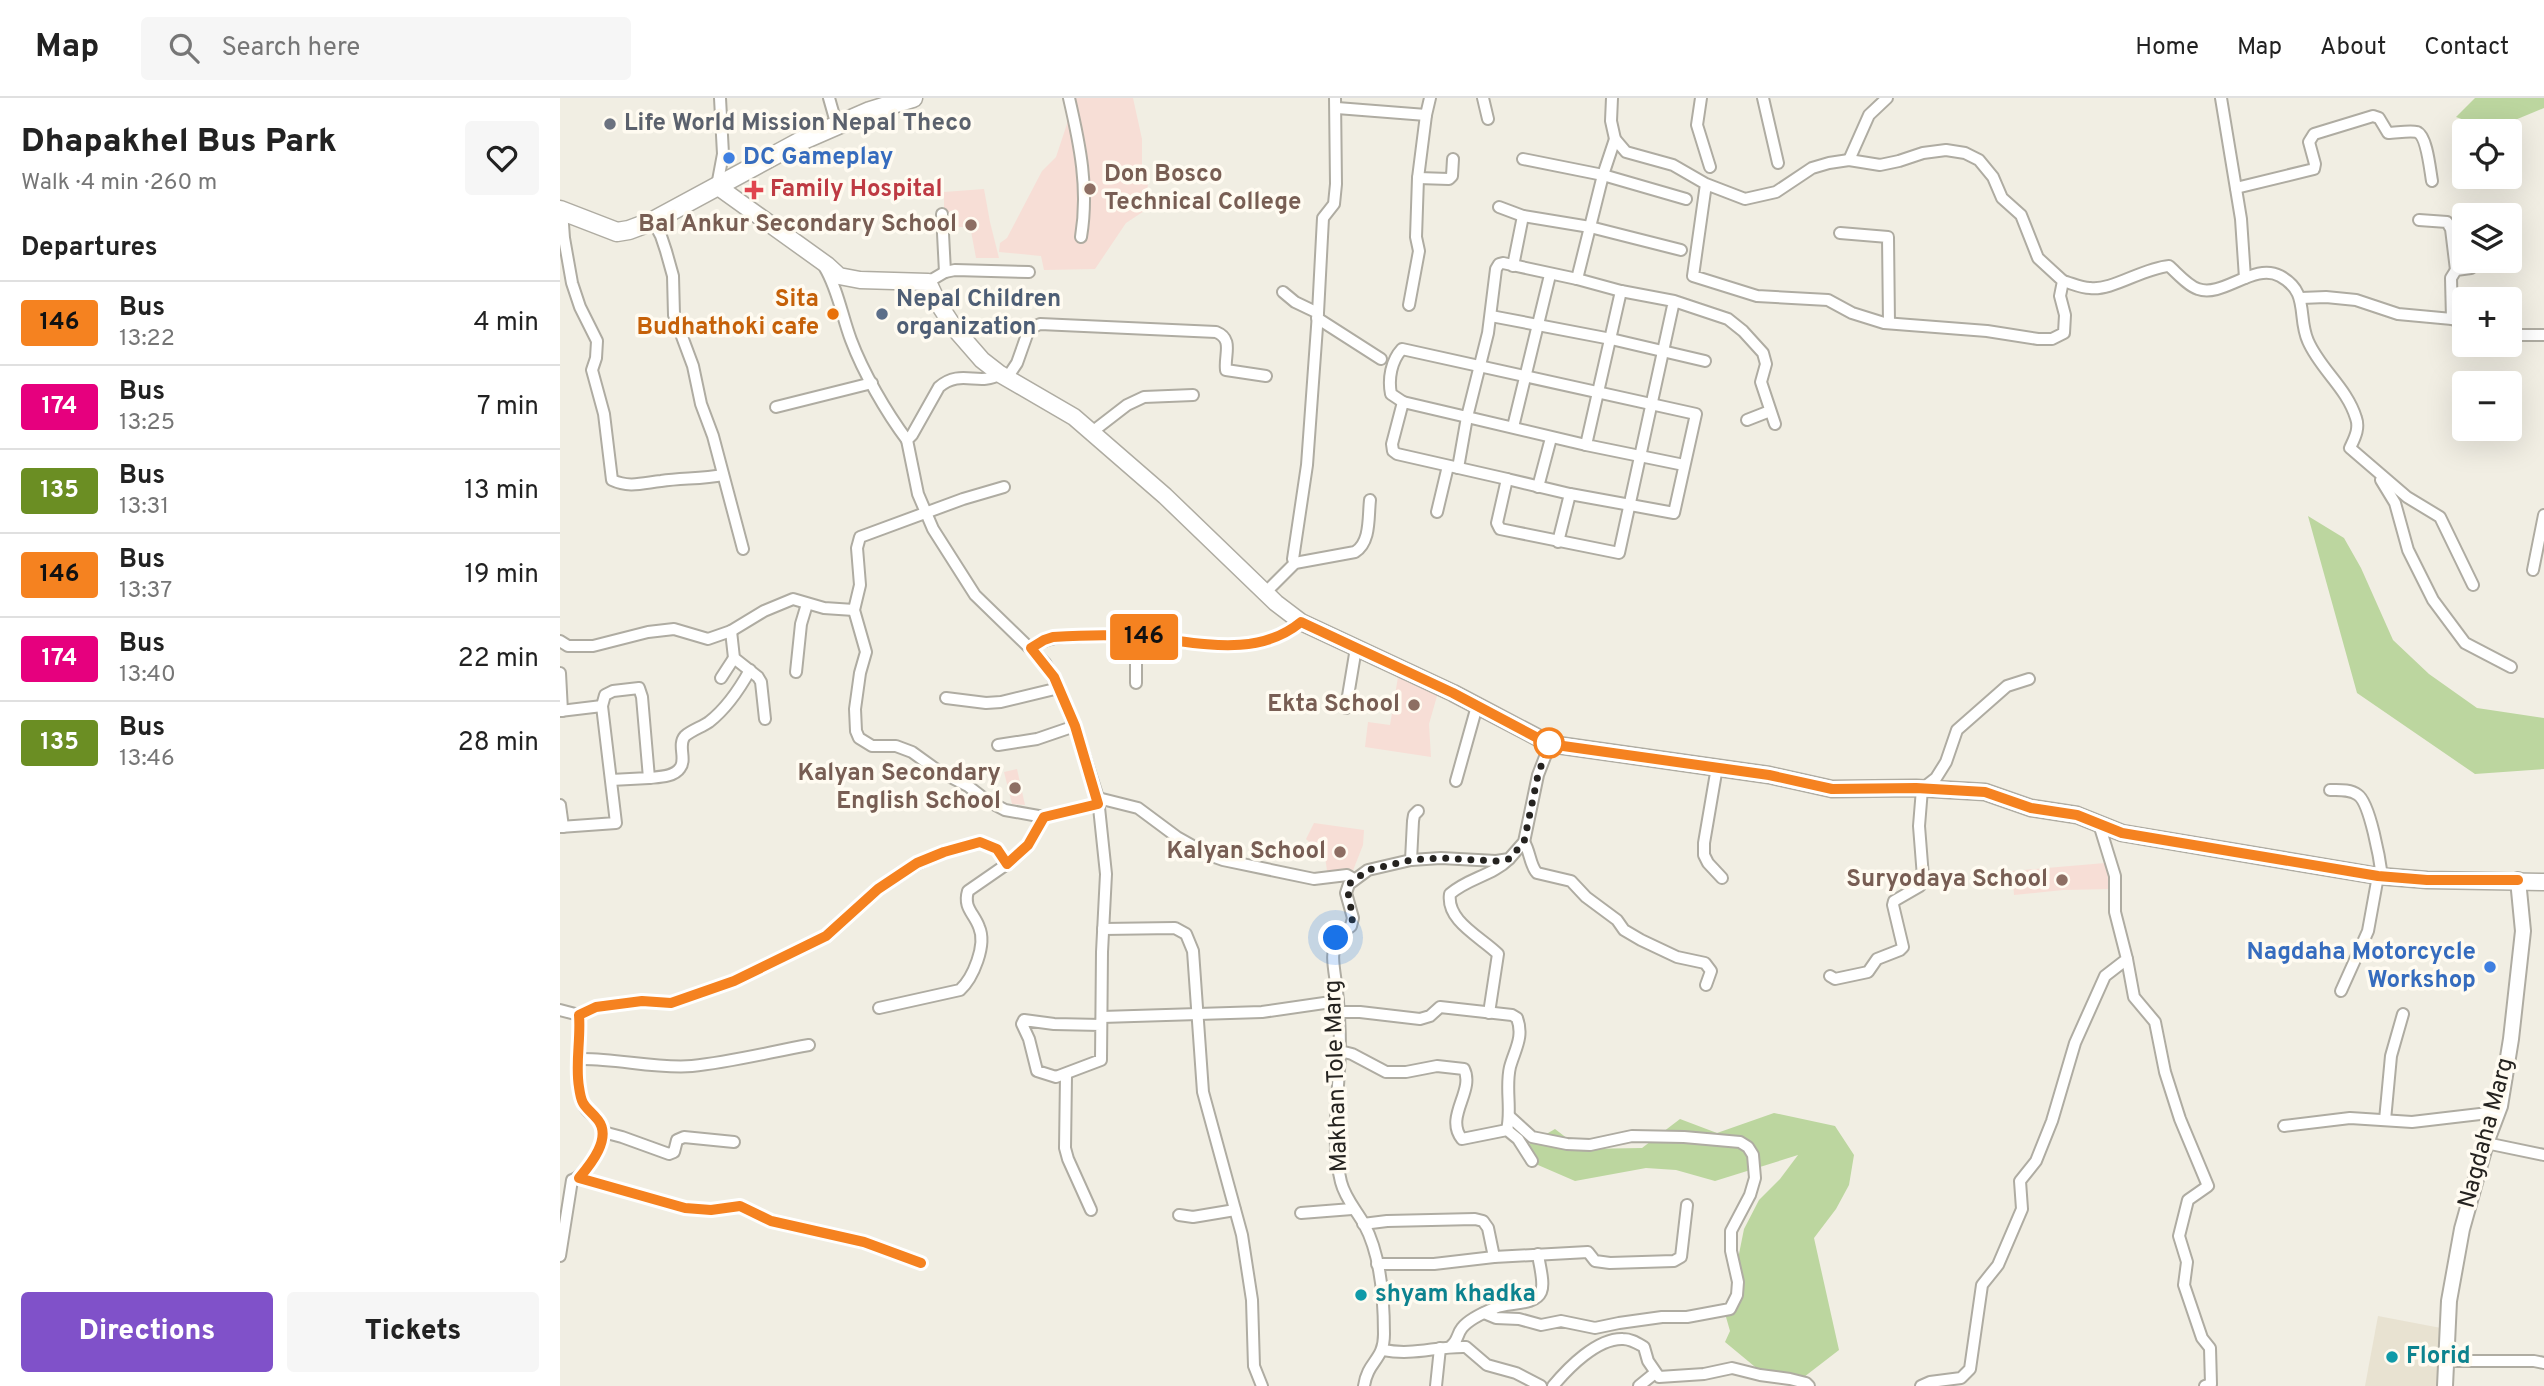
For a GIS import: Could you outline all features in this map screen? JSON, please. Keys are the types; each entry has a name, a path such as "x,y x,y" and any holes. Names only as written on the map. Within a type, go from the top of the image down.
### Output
{"main road":[{"path":"561,210 617,232 629,230 802,141 888,101 913,98"},
{"path":"716,186 839,276 878,282 928,282 955,329 982,360 1074,417 1165,496 1265,593 1301,622 1477,706 1549,744 1769,775 1832,789 1985,792 2031,808 2077,815 2122,833 2380,876 2427,880 2544,882"}],"street":[{"path":"716,186 723,153 720,98"},
{"path":"829,98 837,126"},
{"path":"1069,98 1084,173 1086,208 1081,237"},
{"path":"1409,305 1419,251 1416,237 1418,178 1430,98"},
{"path":"1483,98 1488,119"},
{"path":"1612,98 1611,121 1615,139 1626,152 1673,165 1706,184 1745,199 1776,192 1812,168 1849,160 1880,164 1899,162 1923,153 1946,150 1965,153 1979,160 1993,177 2002,198 2021,215 2038,258 2063,281 2091,289 2122,281 2154,267 2169,266 2197,289 2211,290 2267,272 2278,275 2290,282 2301,298 2307,340 2349,400 2357,419 2356,434 2350,448 2407,497 2440,517 2473,585"},
{"path":"1701,98 1697,125 1710,167"},
{"path":"1763,98 1778,163"},
{"path":"1849,160 1870,115 1887,98"},
{"path":"2221,98 2241,219 2245,278"},
{"path":"1295,563 1293,559 1307,465 1323,218 1334,204 1336,184 1336,103 1426,115"},
{"path":"2236,188 2314,169 2309,142 2314,134 2374,116 2379,118 2388,133 2416,132 2421,135 2425,142 2432,181"},
{"path":"1577,279 1615,139"},
{"path":"1418,178 1449,179 1452,176 1453,159"},
{"path":"1522,159 1603,176 1686,200"},
{"path":"1706,184 1693,276 1757,296 1828,300 1852,313 1889,323 2052,340 2061,336 2065,327 2060,296 2063,281"},
{"path":"1499,207 1523,216 1590,227 1681,250"},
{"path":"561,210 572,284 597,341 592,370 604,414 612,480 624,485 642,485 723,475"},
{"path":"942,214 945,272"},
{"path":"1513,266 1523,216"},
{"path":"653,220 662,236 673,276 674,315 693,366 743,549"},
{"path":"2419,220 2447,222 2452,237"},
{"path":"1840,233 1888,237 1889,323"},
{"path":"819,260 831,279 851,342 872,383 907,440 918,494 933,529 975,595 1045,663 1075,726 1098,801 1106,874 1103,929 1102,1021 1101,1060 1066,1076 1056,1077 1037,1071 1029,1039 1022,1024 1024,1020 1054,1024 1102,1021 1197,1012 1262,1012 1338,1007 1420,1019 1430,1016 1440,1007 1512,1014 1517,1018 1521,1035 1510,1067 1507,1092 1510,1117 1507,1130"},
{"path":"1437,512 1453,467 1480,366 1499,264 1674,301 1728,319 1755,344 1766,359 1761,382 1775,424"},
{"path":"928,282 945,272 1029,272"},
{"path":"2301,298 2356,300 2398,314 2452,319 2451,278 2454,273"},
{"path":"1513,427 1550,275"},
{"path":"1586,445 1621,291"},
{"path":"1283,292 1381,359"},
{"path":"1507,480 1498,527 1619,553 1674,301"},
{"path":"1491,316 1706,361"},
{"path":"907,440 939,387 959,377 992,379 1004,376 1017,363 1029,329 1040,324 1216,332 1223,335 1227,341 1226,370 1266,376"},
{"path":"2522,335 2544,335"},
{"path":"1404,402 1392,444 1397,454 1507,480 1674,513 1696,414 1402,349 1391,369 1390,389 1391,394 1404,402 1551,438 1684,465"},
{"path":"776,407 872,383"},
{"path":"1092,432 1127,405 1144,397 1193,395"},
{"path":"1747,420 1770,411"},
{"path":"1538,486 1551,438"},
{"path":"2375,471 2395,503 2408,550 2433,600 2465,643 2511,667"},
{"path":"1004,487 860,537 857,548 860,585 854,610 866,652 855,709 859,738 872,746 896,746 912,752 937,770 1006,810 1044,817 1098,801 1139,807 1177,837 1209,855 1314,879 1347,875 1354,879 1368,870 1411,860 1509,859"},
{"path":"1558,542 1570,494"},
{"path":"1265,593 1295,563 1356,552 1362,548 1366,542 1370,500"},
{"path":"2533,570 2544,515"},
{"path":"560,641 568,646 581,647 674,629 708,639 732,631 785,600 793,599 844,611 854,610"},
{"path":"796,672 807,604"},
{"path":"1031,648 1053,637 1136,637 1201,645 1251,645 1274,639 1301,622"},
{"path":"721,678 734,658 732,631"},
{"path":"1136,637 1136,683"},
{"path":"560,641 560,647"},
{"path":"1346,708 1356,648"},
{"path":"734,658 758,677 763,689 762,709 765,719"},
{"path":"611,780 667,776 680,769 682,741 723,710 750,670"},
{"path":"560,673 561,711 602,706"},
{"path":"1830,976 1835,979 1868,972 1877,959 1903,947 1893,905 1894,901 1920,886 1923,877 1919,826 1923,789 1936,778 1946,762 1957,730 2007,686 2029,679"},
{"path":"560,805 561,827 616,823 602,706 604,695 613,691 639,688 649,778"},
{"path":"946,698 993,702 1025,698 1059,688"},
{"path":"1456,781 1477,706"},
{"path":"998,745 1037,739 1075,726"},
{"path":"1489,1013 1498,954 1450,909 1450,894 1461,884 1500,868 1524,842 1538,775 1549,744"},
{"path":"1717,767 1704,855 1723,878"},
{"path":"2330,790 2359,795 2365,804 2380,863 2380,876 2368,931 2341,991"},
{"path":"1411,860 1413,821 1418,811"},
{"path":"879,1008 960,990 967,983 978,957 982,936 966,904 968,891 1007,864 1028,845 1044,817"},
{"path":"2099,824 2115,876 2115,912 2134,997 2155,1021 2165,1072 2180,1119 2208,1186 2188,1200 2179,1236 2187,1262 2185,1285 2202,1338 2210,1348 2211,1384 2205,1386"},
{"path":"560,1010 579,1015 596,1007 642,1001 671,1003 734,981 826,936 878,889 917,863 944,852 980,842 997,849 1007,864"},
{"path":"1524,842 1537,873 1571,881 1625,930 1641,940 1677,957 1705,963 1711,971 1706,985"},
{"name":"Makhan Tole Marg","path":"1354,879 1346,893 1352,910 1351,926 1336,938 1333,947 1332,967 1338,1007 1340,1051 1334,1126 1336,1161 1341,1185 1352,1209 1363,1224 1374,1251 1383,1315 1383,1350"},
{"name":"Nagdaha Marg","path":"2445,1386 2449,1301 2462,1229 2497,1112 2511,1039 2523,931 2518,880"},
{"path":"1103,929 1162,927 1182,930 1190,940 1203,1092 1242,1235 1252,1300 1254,1366 1262,1386"},
{"path":"1921,1386 1930,1382 1961,1378 1970,1369 1982,1284 1998,1265 2022,1209 2020,1181 2036,1161 2052,1121 2075,1043 2105,976 2127,959"},
{"path":"2385,1120 2391,1056 2403,1014"},
{"path":"560,1256 570,1179 591,1164 603,1132 598,1120 585,1110 578,1080 579,1015"},
{"path":"579,1059 607,1058 691,1066 809,1045"},
{"path":"1340,1051 1352,1054 1386,1072 1405,1072 1437,1066 1464,1069 1466,1081 1455,1120 1459,1135 1462,1139 1469,1139 1507,1130"},
{"path":"1066,1076 1065,1148 1091,1210"},
{"path":"2284,1126 2350,1118 2412,1122 2497,1112"},
{"path":"1484,1313 1496,1318 1519,1319 1541,1325 1561,1321 1595,1328 1730,1309 1737,1295 1738,1282 1731,1251 1731,1231 1750,1195 1755,1178 1753,1155 1748,1147 1740,1142 1632,1136 1590,1145 1567,1144 1532,1137 1510,1117"},
{"path":"1507,1130 1524,1146 1532,1161"},
{"path":"603,1132 622,1136 669,1154 674,1152 677,1140 684,1137 734,1142"},
{"path":"2486,1143 2544,1156"},
{"path":"570,1179 685,1208 711,1210 740,1206 771,1221 864,1242 921,1263"},
{"path":"1377,1264 1434,1264 1494,1256 1588,1252 1595,1261 1610,1264 1675,1261 1681,1257 1687,1205"},
{"path":"1301,1213 1352,1209"},
{"path":"1179,1215 1193,1217 1235,1210"},
{"path":"1363,1224 1387,1221 1483,1221 1494,1256"},
{"path":"1445,1347 1456,1342 1464,1326 1484,1313 1539,1296 1542,1289 1538,1254"},
{"path":"1553,1386 1599,1346 1619,1339 1632,1340 1644,1347 1659,1377 1695,1380 1732,1367 1758,1381 1790,1379 1809,1386"},
{"path":"1364,1386 1366,1371 1383,1350 1404,1354 1466,1346 1487,1366 1516,1373 1541,1386"},
{"path":"1436,1386 1445,1347"},
{"path":"2445,1361 2544,1363"},
{"path":"1639,1386 1655,1373"}],"shaded area":[{"name":"Don Bosco Technical College","path":"1067,98 1133,98 1142,139 1142,170 1148,184 1144,211 1126,223 1095,269 1044,270 1041,256 999,252 1000,243 1007,238 1042,171 1056,157 1067,124"},
{"name":"Bal Ankur Secondary School","path":"984,189 999,258 976,258 971,231 964,227 950,227 949,214 944,216 944,192"},
{"name":"Ekta School","path":"1399,671 1439,689 1429,724 1431,757 1365,747 1368,722 1390,725"},
{"name":"Kalyan Secondary English School","path":"1017,769 1025,805 1012,804 1004,772"},
{"name":"Kalyan School","path":"1314,823 1364,830 1363,845 1352,873 1328,877 1325,857 1306,839"},
{"name":"Suryodaya School","path":"2105,863 2111,870 2112,889 2014,895 2012,871"},
{"name":"Florid","path":"2378,1316 2441,1328 2442,1386 2365,1386"}],"green space":[{"path":"2475,98 2544,98 2544,108 2518,119 2456,117"},
{"path":"2308,516 2344,538 2361,568 2393,640 2429,674 2477,708 2544,718 2544,769 2475,774 2357,693"},
{"path":"1774,1113 1835,1126 1854,1155 1849,1185 1836,1209 1814,1238 1839,1350 1804,1377 1760,1371 1725,1342 1730,1331 1724,1310 1732,1289 1744,1229 1759,1200 1780,1179 1798,1155 1715,1181 1676,1170 1646,1168 1575,1181 1538,1165 1529,1144 1555,1129 1581,1149 1642,1148 1680,1119 1717,1133"}],"bus line":[{"name":"146","path":"921,1263 864,1242 771,1221 740,1206 711,1210 685,1208 579,1178 591,1164 603,1132 598,1120 585,1110 580,1092 579,1015 596,1007 642,1001 671,1003 734,981 826,936 878,889 917,863 980,842 997,849 1007,864 1028,845 1044,817 1098,804 1075,726 1054,677 1031,648 1053,637 1140,637 1201,645 1251,645 1274,639 1301,622 1453,693 1549,744 1769,775 1832,789 1916,788 1985,792 2031,808 2077,815 2122,833 2378,876 2427,880 2518,880"}],"place":[{"name":"Life World Mission Nepal Theco","path":"610,124"},
{"name":"DC Gameplay","path":"729,158"},
{"name":"Don Bosco Technical College","path":"1090,189"},
{"name":"Family Hospital","path":"754,190"},
{"name":"Bal Ankur Secondary School","path":"971,225"},
{"name":"Sita Budhathoki cafe","path":"833,314"},
{"name":"Nepal Children organization","path":"882,314"},
{"name":"Ekta School","path":"1414,705"},
{"name":"Kalyan Secondary English School","path":"1015,788"},
{"name":"Kalyan School","path":"1340,852"},
{"name":"Suryodaya School","path":"2062,880"},
{"name":"Nagdaha Motorcycle Workshop","path":"2490,967"},
{"name":"shyam khadka","path":"1361,1295"},
{"name":"Florid","path":"2392,1357"}],"route":[{"path":"1336,938 1351,926 1353,918 1346,893 1349,884 1368,870 1411,860 1509,859 1524,842 1538,775 1549,743"}]}
